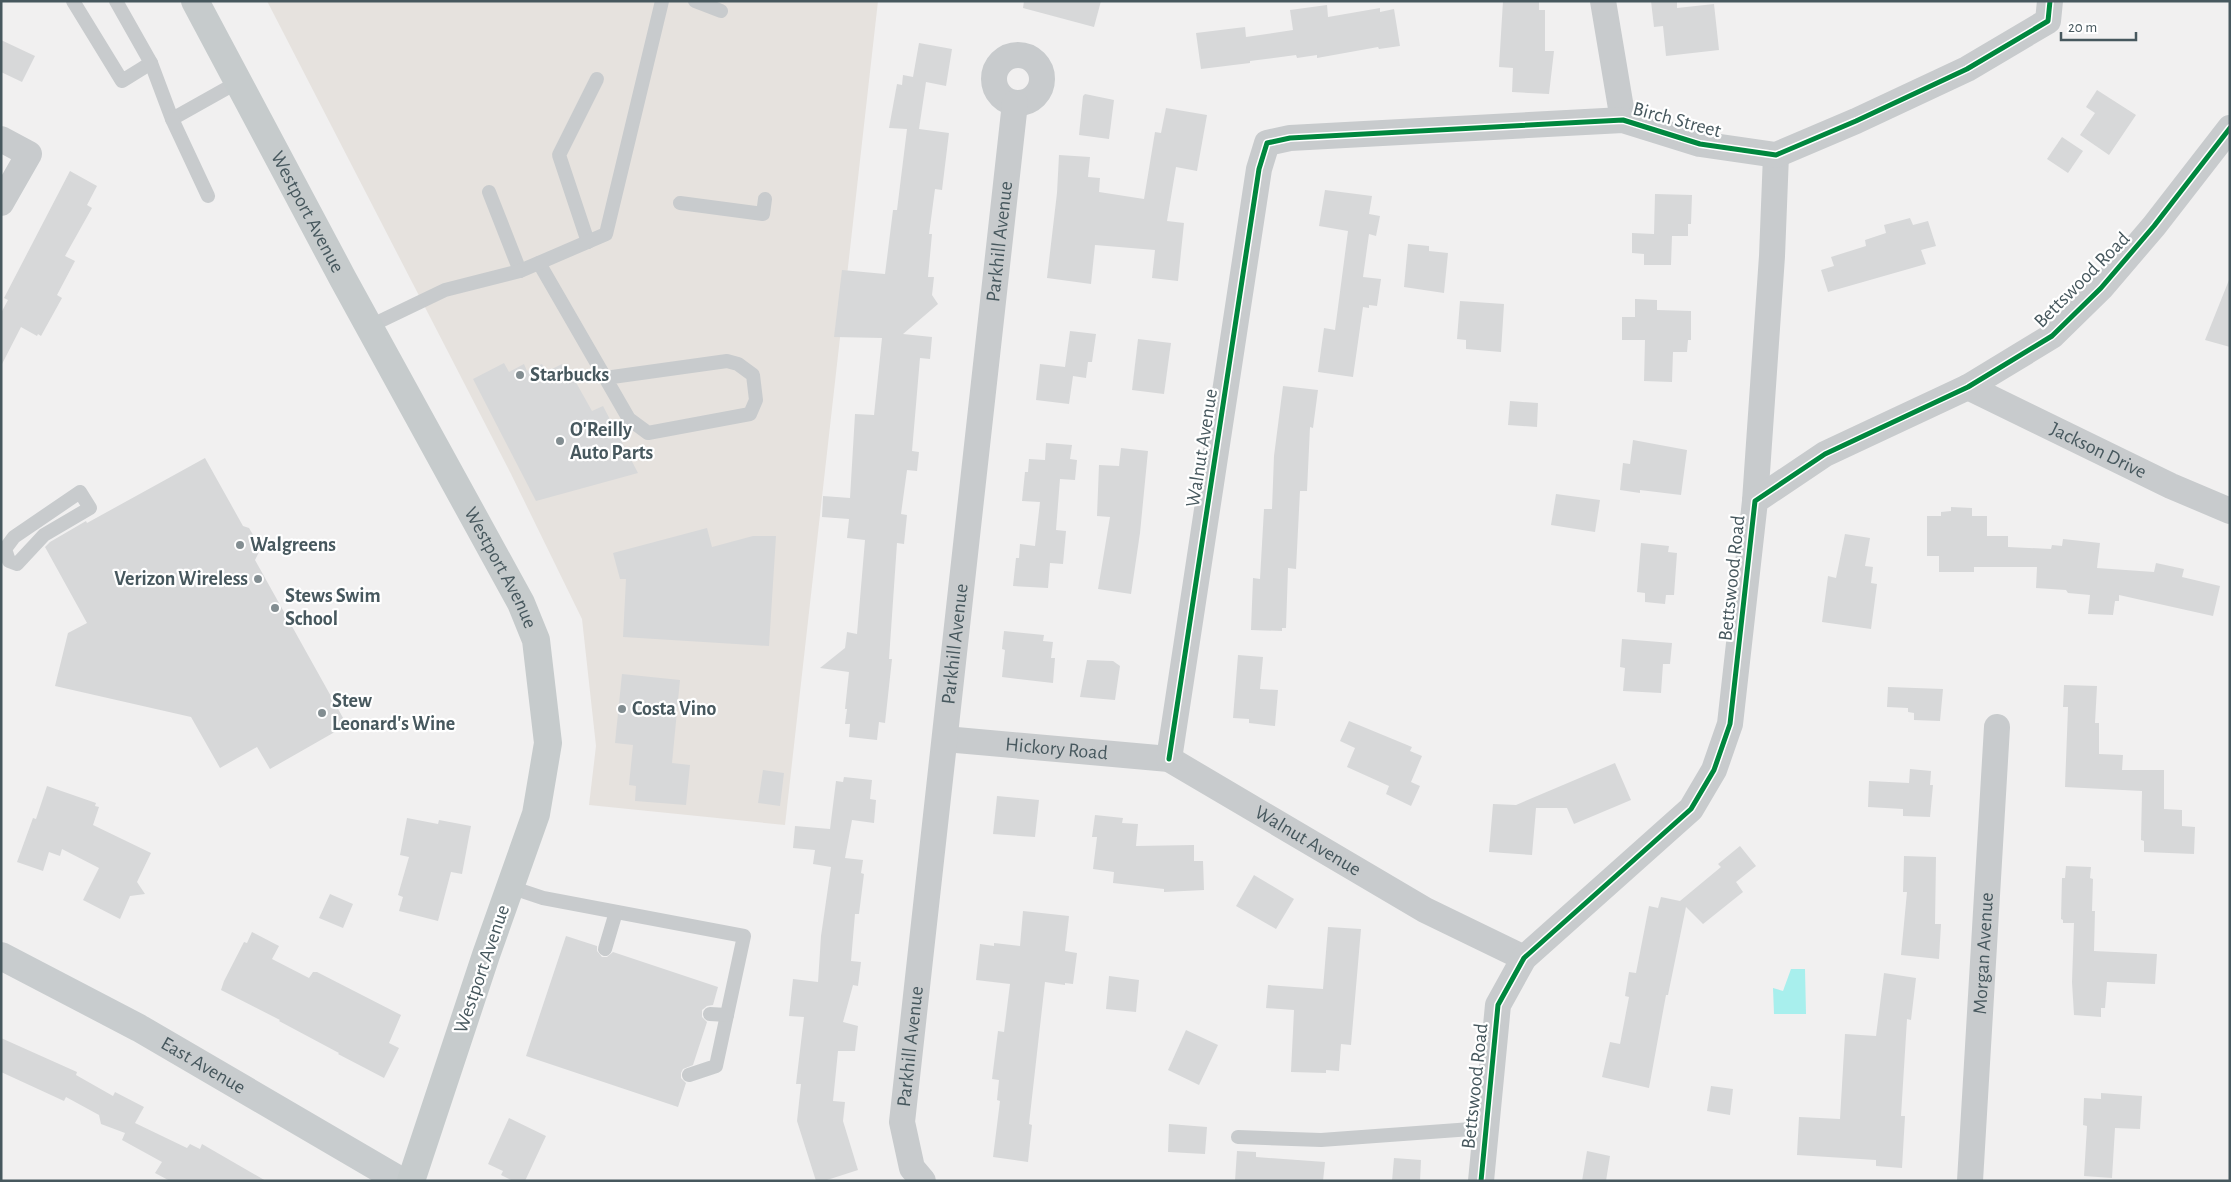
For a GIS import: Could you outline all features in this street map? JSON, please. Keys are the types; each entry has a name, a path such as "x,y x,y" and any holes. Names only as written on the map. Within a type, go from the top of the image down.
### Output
{"main road":[{"name":"Westport Avenue","path":"195,1 521,604 536,640 548,743 536,814 411,1181"},
{"name":"East Avenue","path":"1,956 139,1028 401,1181"}],"street":[{"path":"1603,1 1623,120"},
{"path":"1776,155 1856,121 1966,68 2049,11"},
{"name":"Parkhill Avenue","path":"923,1181 912,1168 902,1122 1015,103"},
{"name":"Birch Street","path":"1267,143 1290,138 1623,120 1700,144 1776,155"},
{"name":"Bettswood Road","path":"1755,501 1825,454 1968,387 2052,336 2101,288 2154,226 2230,128"},
{"path":"1,139 29,154 1,203"},
{"name":"Walnut Avenue","path":"1267,143 1259,169 1169,759 1425,910 1524,958"},
{"name":"Bettswood Road","path":"1481,1181 1498,1005 1524,958 1691,809 1714,770 1730,724 1755,501 1772,256 1776,155"},
{"name":"Jackson Drive","path":"1968,387 2171,486 2230,511"},
{"name":"Morgan Avenue","path":"1970,1181 1997,727"},
{"name":"Hickory Road","path":"945,739 1169,759"}],"lane":[{"path":"116,1 151,63 172,119 208,196"},
{"path":"370,326 445,290 520,271 606,234 662,1"},
{"path":"695,1 721,11"},
{"path":"75,5 122,81 151,63"},
{"path":"588,242 559,155 597,79"},
{"path":"172,119 238,82"},
{"path":"490,192 520,271"},
{"path":"680,203 762,214 765,199"},
{"path":"538,263 629,419 648,433 750,414 756,400 752,375 738,364 727,361 606,378"},
{"path":"80,492 90,508 44,535 17,564 9,561 5,549 14,537 80,492"},
{"path":"510,886 543,898 744,936 716,1066 689,1075"},
{"path":"605,949 616,912"},
{"path":"710,1014 726,1015"},
{"path":"1238,1137 1321,1140 1486,1128"}],"shaded area":[{"path":"267,1 878,1 785,825 589,805 596,746 582,619 511,474"}],"water":[{"path":"1791,969 1805,969 1806,1014 1774,1014 1773,988 1783,991"}],"building":[{"path":"1024,1 1101,1 1094,27 1023,8"},
{"path":"1503,1 1539,1 1539,10 1545,10 1545,51 1554,51 1549,94 1512,92 1513,68 1499,67"},
{"path":"1651,1 1677,1 1677,8 1714,4 1719,50 1666,56 1663,26 1654,27"},
{"path":"1327,5 1328,17 1380,8 1380,12 1394,9 1400,46 1379,49 1378,47 1317,58 1317,55 1297,58 1296,55 1201,69 1196,33 1245,27 1246,37 1293,30 1290,10"},
{"path":"1,40 35,56 22,82 1,72"},
{"path":"919,43 952,49 946,86 926,82 919,129 949,133 942,190 935,189 929,234 932,234 928,277 934,277 932,295 938,304 903,334 932,337 930,359 920,358 912,451 919,452 917,471 907,470 901,514 907,515 904,544 897,543 889,659 892,659 885,723 879,722 877,740 849,737 850,724 845,724 847,709 845,709 849,672 820,668 845,648 847,632 857,634 865,540 847,538 849,519 822,517 823,496 850,498 855,414 874,415 882,338 834,337 842,270 885,274 893,210 897,210 907,129 889,128 897,84 902,85 903,75 913,77"},
{"path":"2097,90 2136,115 2109,155 2080,135 2095,113 2086,107"},
{"path":"1085,94 1114,100 1109,139 1079,135 1083,96"},
{"path":"1166,108 1207,115 1197,171 1176,167 1167,221 1184,223 1178,281 1152,278 1155,250 1095,245 1091,284 1047,278 1057,193 1059,155 1090,157 1088,177 1100,178 1099,192 1144,199 1155,132 1161,133"},
{"path":"2062,137 2083,151 2068,173 2047,159"},
{"path":"70,171 97,186 87,205 92,208 65,256 75,261 57,295 62,298 41,336 38,334 37,336 21,327 1,366 1,313 8,300 4,298"},
{"path":"1325,190 1372,196 1369,214 1380,216 1376,236 1369,234 1363,277 1381,279 1377,306 1369,305 1369,308 1363,307 1353,377 1318,372 1324,328 1335,330 1348,231 1319,226"},
{"path":"1655,194 1692,195 1691,224 1688,224 1688,236 1672,236 1671,265 1644,265 1644,254 1632,253 1632,233 1654,234"},
{"path":"1910,218 1913,225 1928,221 1936,246 1921,250 1926,264 1828,292 1821,270 1834,266 1831,257 1866,246 1865,240 1886,233 1884,225"},
{"path":"1408,244 1429,246 1429,251 1448,253 1444,293 1404,287"},
{"path":"2230,280 2230,347 2205,340"},
{"path":"1635,299 1657,300 1657,310 1691,311 1691,340 1688,340 1687,352 1673,352 1672,382 1644,381 1645,340 1622,340 1622,317 1635,317"},
{"path":"1460,301 1504,304 1501,352 1466,349 1466,340 1457,339"},
{"path":"1070,331 1096,334 1092,362 1088,362 1086,378 1073,376 1069,404 1036,400 1040,364 1065,367"},
{"path":"1138,339 1171,343 1164,394 1132,390"},
{"path":"504,363 509,372 524,364 527,371 542,364 546,372 562,364 565,371 569,370 592,411 603,406 638,473 536,501 473,379"},
{"path":"1283,386 1318,390 1313,428 1310,427 1307,491 1300,491 1296,569 1288,568 1286,628 1282,628 1282,631 1251,630 1253,578 1260,579 1264,509 1272,509 1274,456"},
{"path":"1510,401 1538,403 1537,427 1508,425"},
{"path":"1633,440 1687,450 1681,495 1640,490 1640,493 1620,490 1623,463 1630,464"},
{"path":"1046,443 1072,445 1070,459 1077,460 1075,480 1060,479 1056,530 1066,531 1063,564 1050,563 1048,588 1013,586 1016,558 1019,558 1020,544 1035,546 1040,502 1022,501 1025,472 1028,472 1029,459 1045,460"},
{"path":"1121,448 1148,451 1140,533 1131,594 1098,589 1110,517 1097,516 1099,465 1119,466"},
{"path":"205,458 243,526 249,528 261,548 255,560 347,725 270,769 257,747 220,768 191,717 55,686 68,633 87,623 45,547 50,542 86,521 87,523"},
{"path":"1556,494 1600,500 1595,532 1551,525"},
{"path":"1951,507 1972,508 1972,516 1987,516 1987,536 2008,536 2008,547 2051,549 2052,545 2062,546 2063,539 2100,543 2097,568 2154,572 2156,563 2184,569 2182,577 2220,586 2213,616 2119,595 2119,601 2115,601 2113,615 2088,614 2090,595 2068,593 2066,590 2036,588 2037,567 1974,567 1974,572 1939,572 1939,556 1927,556 1927,516 1941,516 1941,512 1951,511"},
{"path":"707,528 712,547 753,536 776,536 769,646 623,637 626,579 620,579 613,553"},
{"path":"1845,534 1870,538 1865,566 1873,567 1871,583 1877,584 1871,629 1822,622 1828,576 1836,578"},
{"path":"1641,543 1669,546 1668,552 1677,553 1674,595 1666,595 1665,604 1645,602 1645,593 1637,592"},
{"path":"1004,631 1044,635 1043,641 1053,642 1051,658 1055,658 1053,683 1002,677 1005,650 1002,649"},
{"path":"1622,639 1672,643 1670,664 1663,664 1661,693 1623,691 1625,668 1620,667"},
{"path":"1238,655 1263,657 1260,689 1278,690 1275,726 1249,723 1249,719 1233,718"},
{"path":"1087,660 1113,661 1120,666 1115,700 1080,697"},
{"path":"622,674 680,680 672,763 690,765 686,805 635,801 636,786 629,785 633,745 615,743"},
{"path":"2064,685 2097,686 2095,723 2099,723 2099,754 2123,755 2122,770 2164,770 2164,809 2182,810 2182,826 2195,827 2194,854 2144,852 2144,841 2141,840 2142,791 2065,787 2068,707 2063,707"},
{"path":"1888,687 1943,689 1940,721 1914,720 1914,713 1908,712 1908,708 1887,707"},
{"path":"1349,721 1412,747 1410,751 1422,756 1411,782 1420,786 1411,806 1386,794 1389,786 1347,767 1355,748 1340,741"},
{"path":"1615,763 1631,800 1574,824 1567,808 1536,808 1532,855 1489,852 1493,804 1516,805"},
{"path":"1910,769 1931,771 1930,785 1933,785 1930,817 1903,816 1903,809 1868,807 1869,781 1909,783"},
{"path":"763,770 784,773 780,806 758,803"},
{"path":"844,777 872,780 870,799 876,800 874,823 852,820 845,858 863,860 861,873 864,874 859,914 855,914 851,961 861,962 858,986 853,985 843,1022 858,1026 855,1051 838,1051 833,1101 845,1102 843,1121 858,1170 824,1181 816,1181 797,1121 801,1084 796,1084 804,1017 789,1016 793,979 818,982 821,936 831,867 813,864 815,850 793,848 795,826 830,829 836,781 843,782"},
{"path":"47,786 96,803 95,806 99,807 93,825 151,853 137,882 145,894 130,896 120,919 83,900 99,868 62,849 60,856 49,852 43,871 17,862 33,818 36,819"},
{"path":"997,796 1039,800 1035,837 993,834"},
{"path":"1095,815 1123,818 1122,823 1138,824 1136,846 1194,845 1194,861 1203,861 1204,890 1164,892 1164,889 1113,883 1114,872 1093,869 1097,837 1092,837"},
{"path":"407,818 438,824 439,820 471,826 462,874 451,872 438,921 399,911 403,897 398,895 409,857 400,855"},
{"path":"1740,846 1756,866 1736,882 1743,892 1703,924 1686,907 1668,995 1666,995 1649,1088 1602,1077 1610,1042 1620,1044 1629,997 1625,996 1629,972 1636,973 1649,906 1658,908 1661,897 1680,901 1721,867 1718,864"},
{"path":"1904,856 1936,857 1935,924 1941,924 1939,959 1901,955 1907,892 1903,892"},
{"path":"2066,866 2091,867 2090,878 2093,879 2092,911 2095,911 2094,951 2157,954 2155,984 2107,982 2105,1008 2101,1008 2101,1017 2074,1015 2072,982 2074,923 2063,923 2061,919 2062,878 2065,878"},
{"path":"1254,875 1294,899 1276,929 1236,906"},
{"path":"330,894 353,904 343,928 319,918"},
{"path":"1023,911 1069,916 1065,951 1077,953 1073,984 1065,983 1065,985 1045,982 1029,1124 1032,1125 1028,1162 993,1157 1000,1101 997,1100 999,1080 992,1079 998,1031 1004,1032 1010,984 976,980 980,944 994,946 994,943 1020,946"},
{"path":"1328,927 1361,929 1351,1045 1341,1044 1339,1071 1326,1070 1326,1073 1291,1072 1294,1010 1266,1008 1268,985 1323,989"},
{"path":"252,932 279,946 272,959 309,978 313,972 317,972 401,1015 389,1043 399,1048 384,1078 280,1020 221,990 244,942 247,943"},
{"path":"566,936 597,946 597,951 602,957 607,957 613,952 718,987 713,1005 707,1006 702,1010 702,1017 707,1022 693,1065 683,1069 681,1073 681,1078 686,1083 678,1107 526,1056"},
{"path":"1884,973 1916,978 1911,1020 1907,1019 1901,1116 1905,1116 1902,1168 1876,1166 1876,1160 1797,1155 1799,1117 1840,1119 1845,1034 1876,1036"},
{"path":"1109,976 1139,980 1136,1012 1106,1009"},
{"path":"1186,1030 1218,1045 1199,1085 1168,1070"},
{"path":"1,1038 77,1072 76,1075 113,1096 115,1092 144,1107 135,1123 187,1148 190,1144 200,1149 202,1144 266,1181 170,1181 155,1173 162,1162 122,1140 125,1133 101,1124 99,1115 66,1097 64,1101 1,1072"},
{"path":"1711,1086 1733,1089 1730,1115 1707,1111"},
{"path":"2101,1093 2142,1096 2140,1129 2115,1128 2112,1178 2084,1176 2087,1126 2083,1125 2084,1098 2101,1099"},
{"path":"509,1118 546,1136 525,1181 513,1181 501,1175 503,1171 488,1164"},
{"path":"1169,1124 1207,1127 1205,1154 1168,1152"},
{"path":"1237,1151 1256,1152 1256,1157 1325,1162 1323,1181 1235,1181"},
{"path":"1587,1151 1610,1156 1606,1181 1582,1181"},
{"path":"1394,1158 1421,1160 1420,1181 1392,1181"}],"cycle path":[{"path":"1169,759 1259,169 1267,143 1290,138 1623,120 1700,144 1776,155 1856,121 1967,69 2048,21 2050,1"},
{"path":"1481,1181 1498,1005 1524,958 1691,809 1714,770 1730,724 1755,501 1825,454 1968,387 2052,336 2101,288 2154,226 2230,128"}],"place":[{"name":"Starbucks","path":"520,375"},
{"name":"O'Reilly Auto Parts","path":"560,441"},
{"name":"Walgreens","path":"240,545"},
{"name":"Verizon Wireless","path":"258,579"},
{"name":"Stews Swim School","path":"275,608"},
{"name":"Costa Vino","path":"622,709"},
{"name":"Stew Leonard's Wine","path":"322,713"}]}
